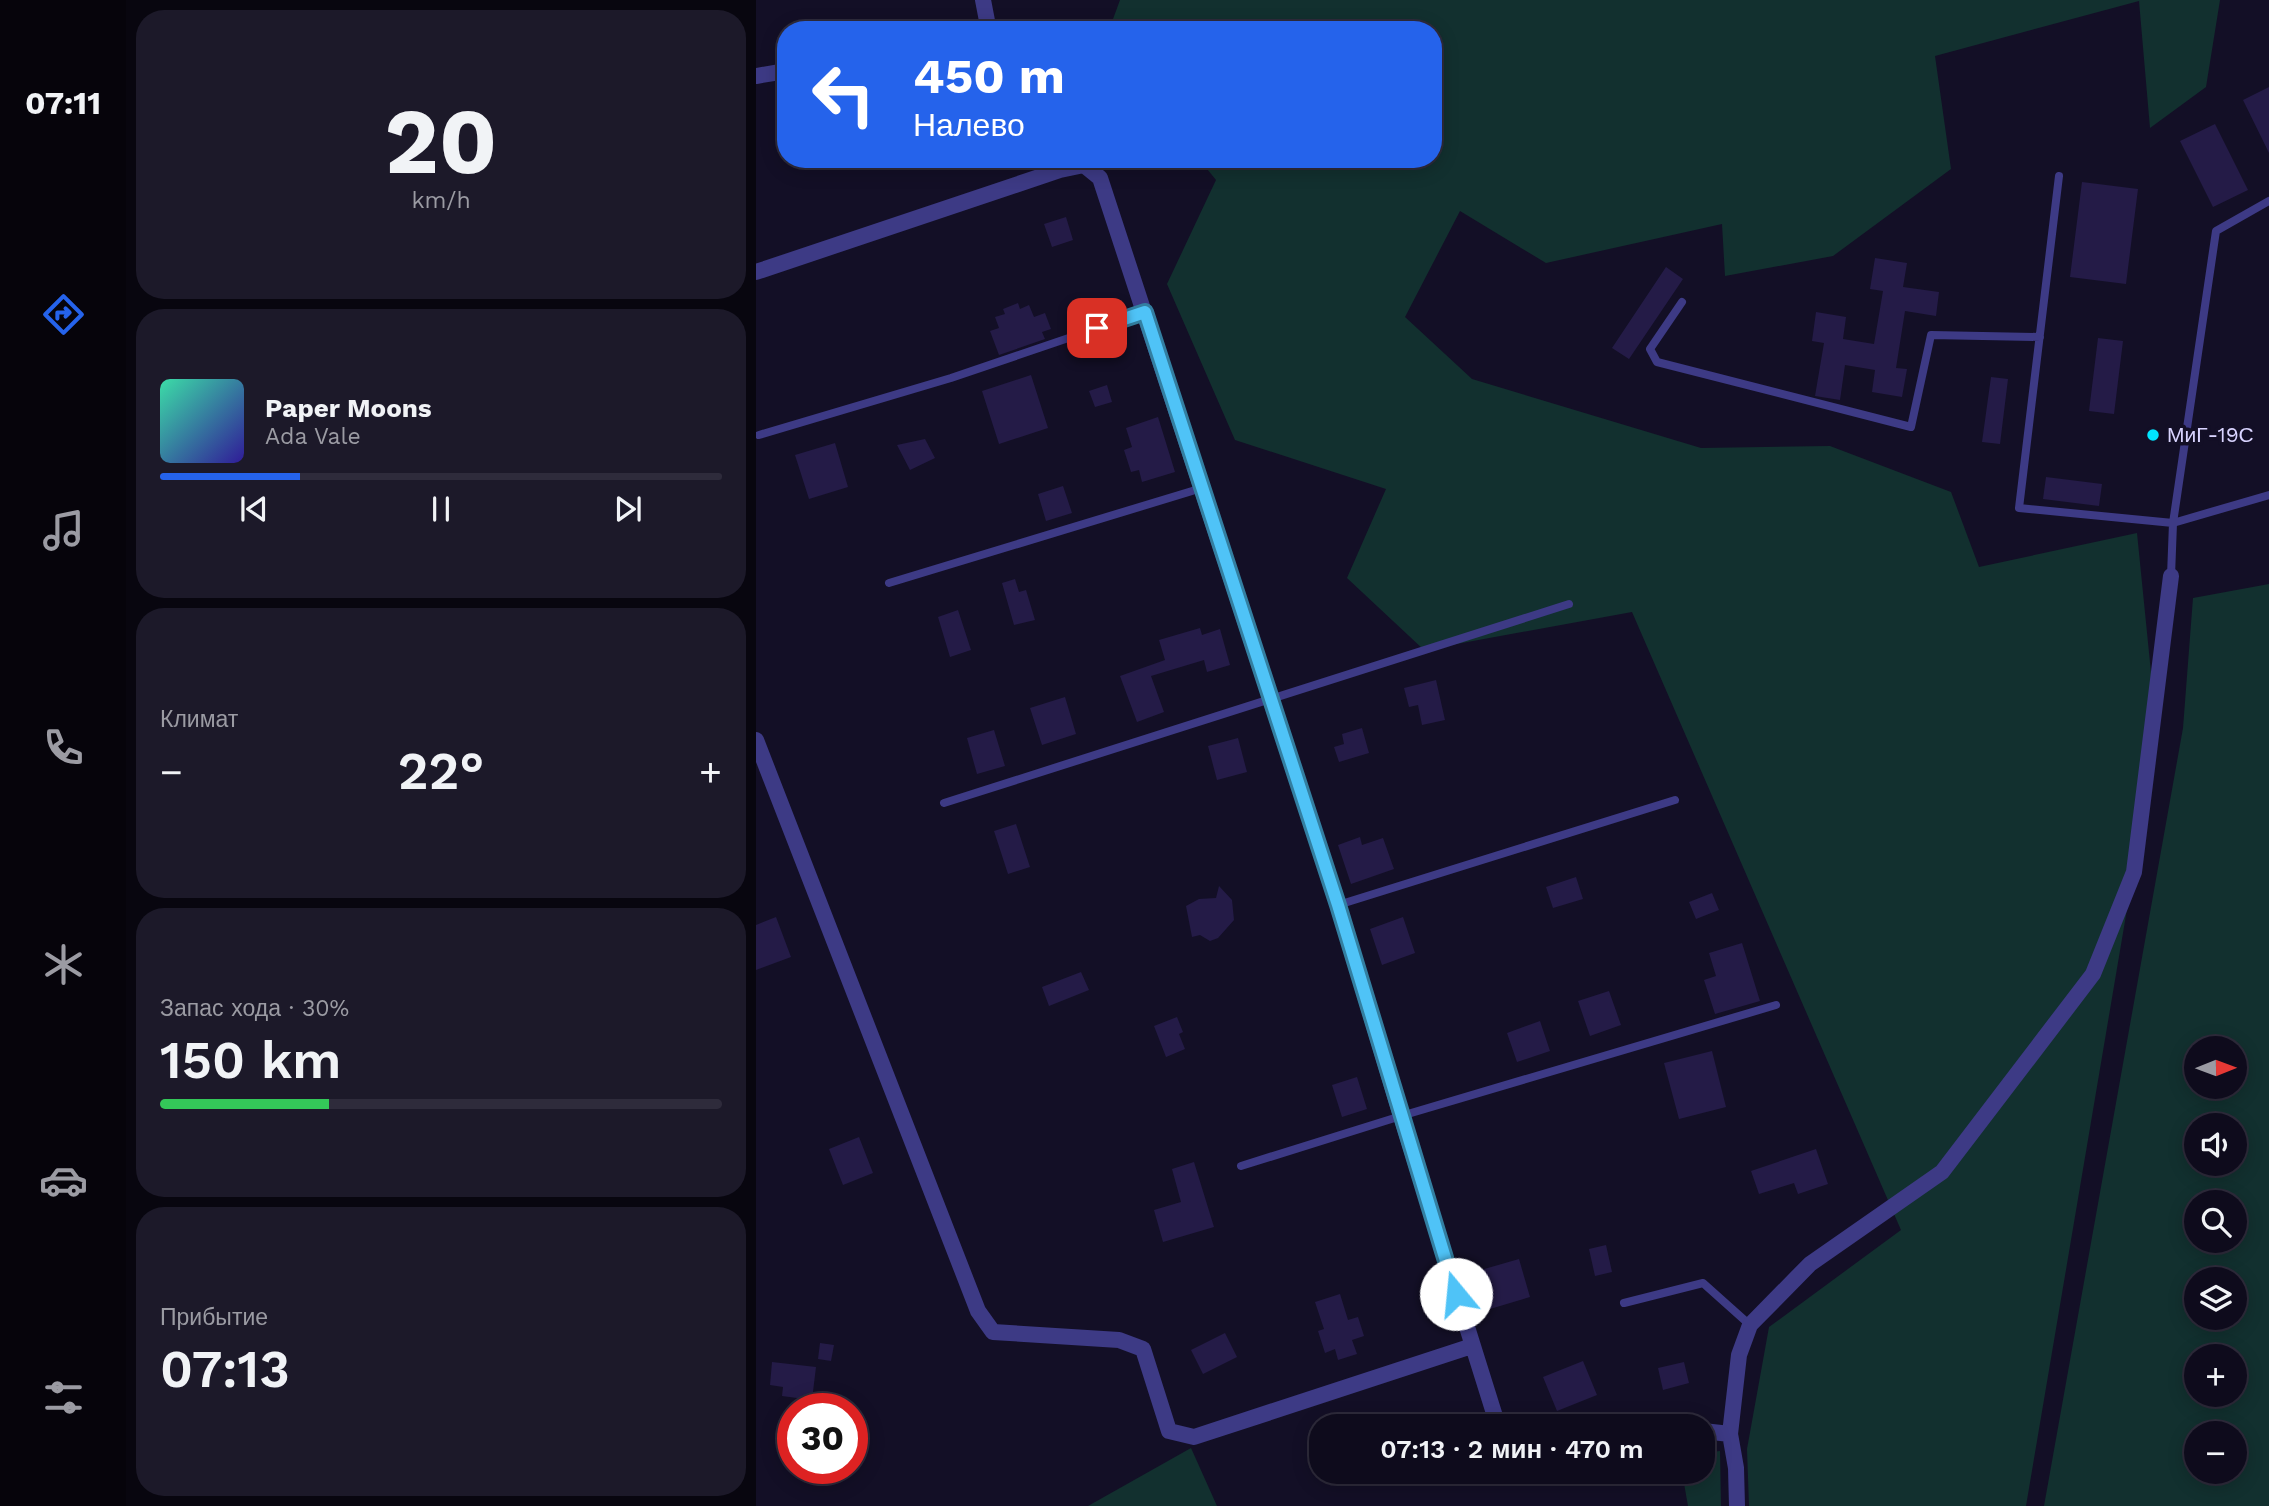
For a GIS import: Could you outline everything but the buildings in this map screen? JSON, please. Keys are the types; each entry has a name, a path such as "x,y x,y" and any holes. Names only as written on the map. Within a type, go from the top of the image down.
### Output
{"street":[{"path":"983,0 987,21"},
{"path":"756,76 777,72"},
{"path":"1052,168 1060,170"},
{"path":"756,272 1070,168"},
{"path":"1088,168 1100,178 1145,312 1338,905 1494,1414"},
{"path":"1737,1506 1736,1468 1730,1434 1739,1355 1750,1325 1810,1264 1942,1172 2093,974 2134,872 2171,576"},
{"path":"756,740 978,1311 993,1332 1119,1340 1143,1349 1169,1431 1195,1437 1472,1346"},
{"path":"1715,1433 1730,1434"}],"lane":[{"path":"2059,176 2019,508 2173,523 2269,495"},
{"path":"2171,576 2173,523 2216,231 2269,201"},
{"path":"1682,302 1650,349 1657,362 1912,427 1931,335 2040,338"},
{"path":"759,435 951,378 1145,312"},
{"path":"889,583 1202,488"},
{"path":"944,803 1569,604"},
{"path":"1338,905 1675,800"},
{"path":"1241,1166 1776,1005"},
{"path":"1624,1303 1703,1283 1750,1325"}],"green space":[{"path":"1120,0 2220,0 2206,87 2150,128 2139,1 1935,56 1951,169 1833,256 1725,276 1722,224 1546,263 1460,211 1405,317 1472,379 1701,448 1830,446 1951,492 1979,567 2137,533 2157,732 2026,1506 1749,1506 1747,1449 1769,1327 1901,1230 1632,612 1424,650 1347,578 1386,489 1235,440 1167,284 1216,180 1206,168 1442,168 1442,21 1112,21"},
{"path":"2269,584 2269,1506 2044,1506 2183,728 2193,598"},
{"path":"1191,1448 1217,1506 1088,1506"},
{"path":"1720,1451 1721,1506 1688,1506 1684,1484 1715,1484 1715,1452"}],"place":[{"name":"МиГ-19С","path":"2153,435"}],"route":[{"path":"1097,328 1145,312 1338,905 1456,1294"}]}
